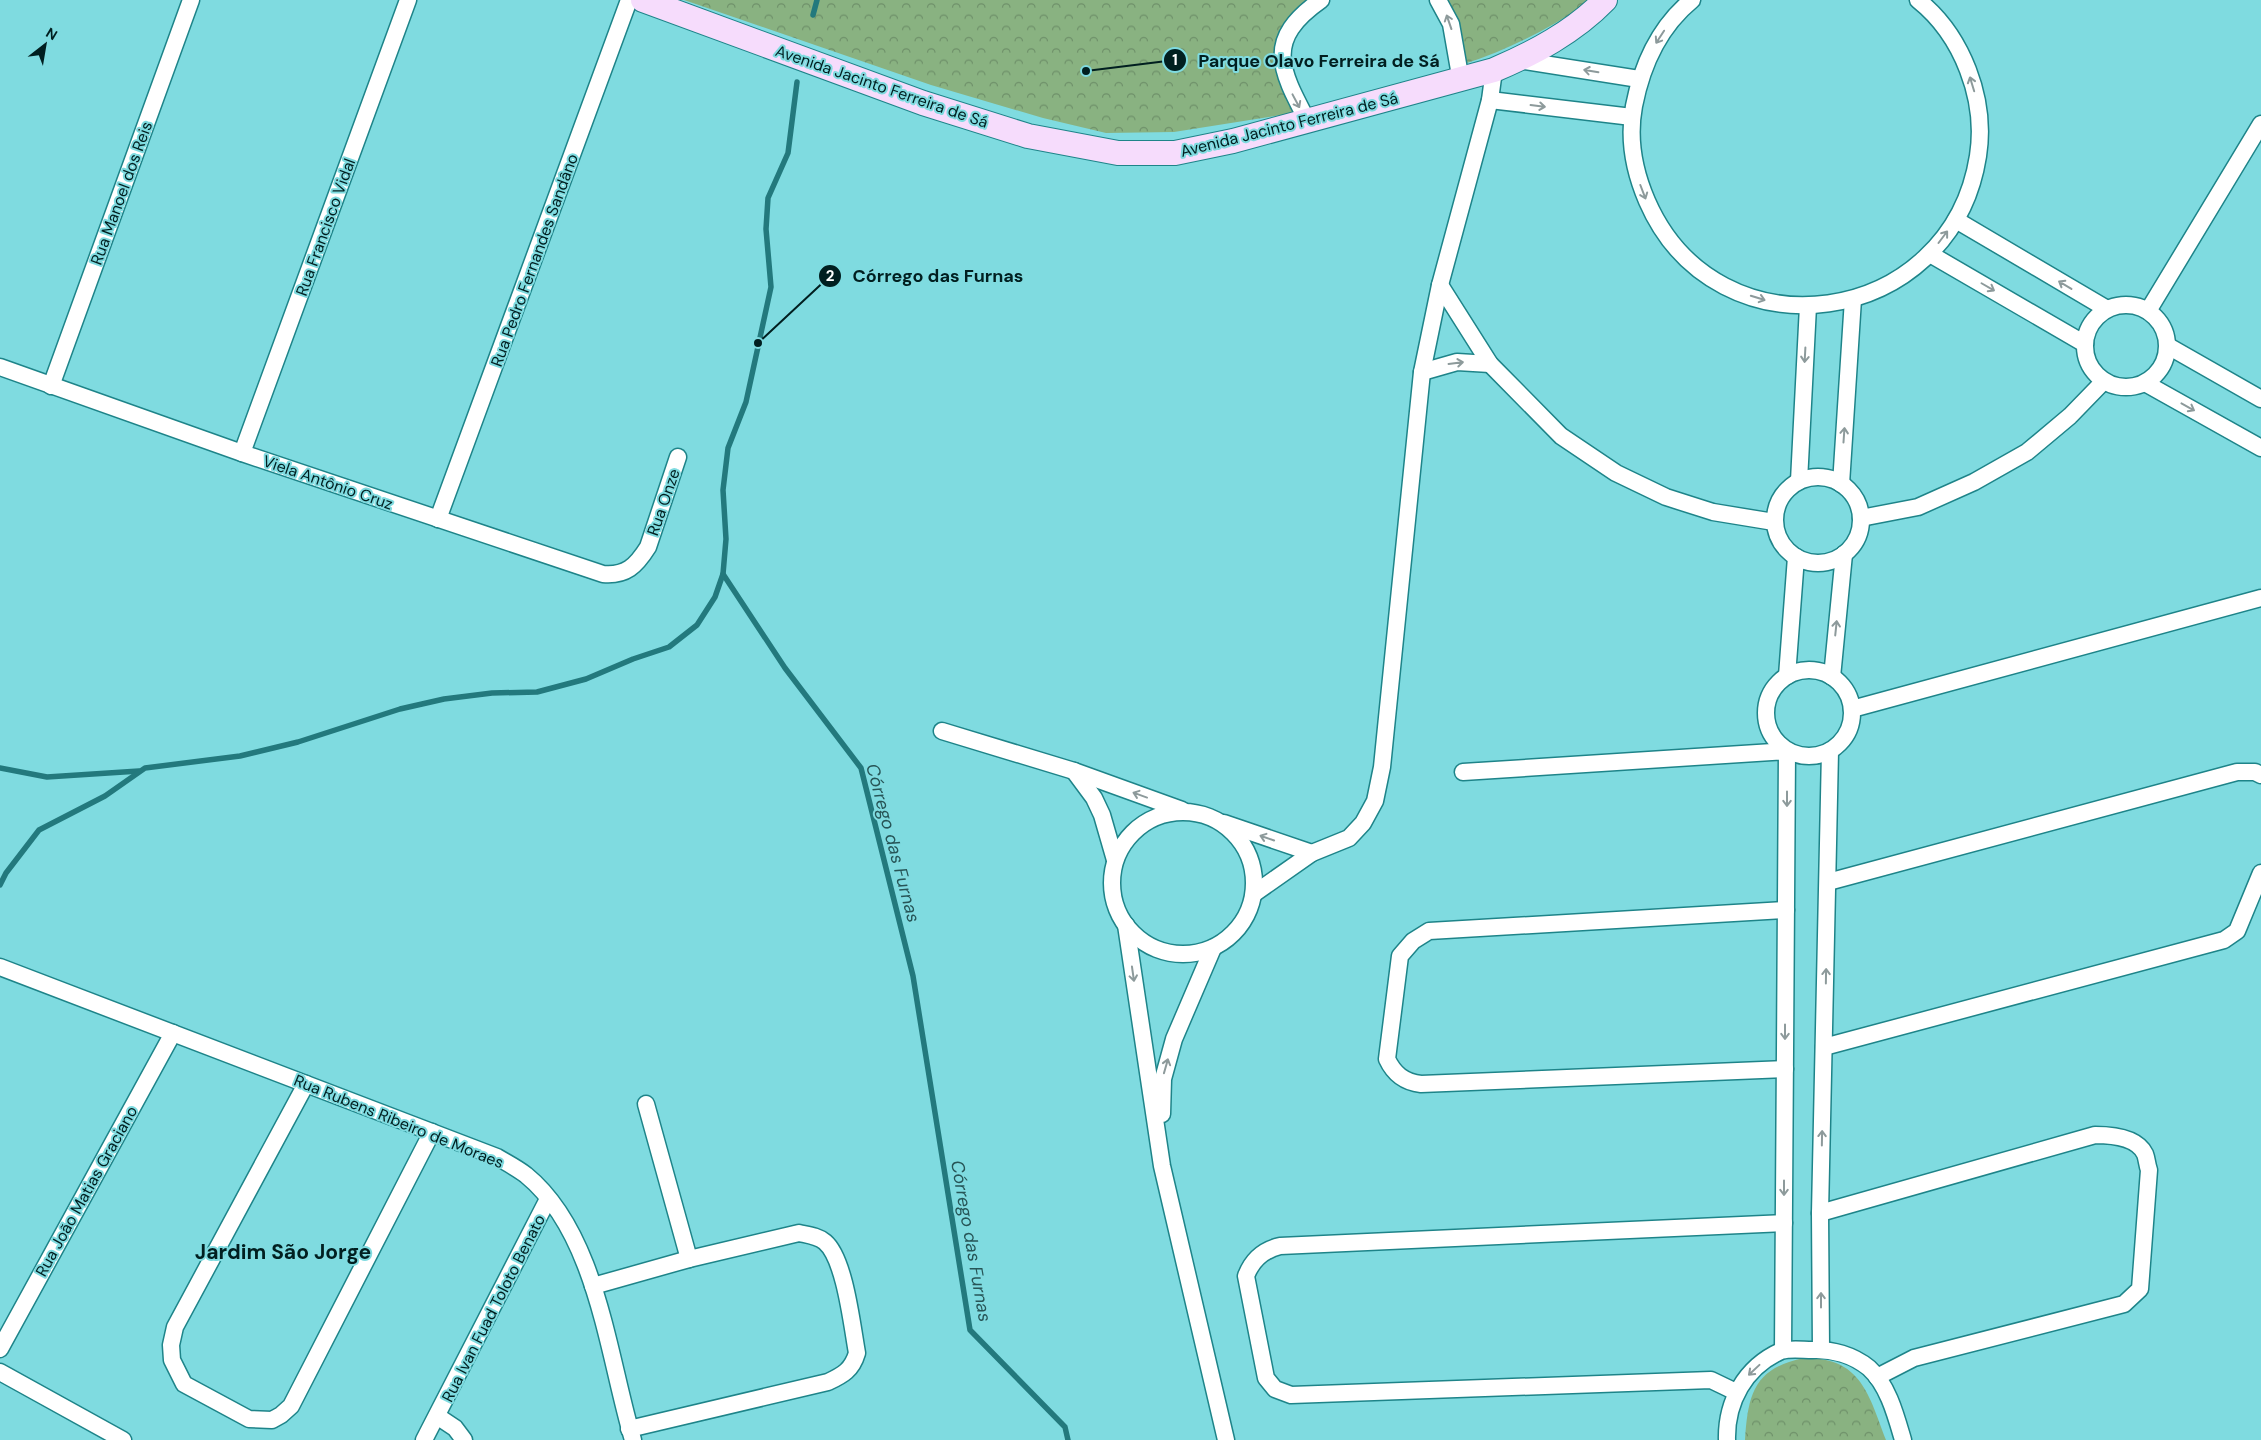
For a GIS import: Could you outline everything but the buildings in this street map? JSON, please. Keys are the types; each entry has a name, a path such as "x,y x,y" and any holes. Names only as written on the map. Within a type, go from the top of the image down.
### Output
{"main road":[{"name":"Avenida Jacinto Ferreira de Sá","path":"643,0 923,103 1028,136 1118,153 1175,153 1234,141 1461,81 1519,60 1571,30 1595,4"}],"street":[{"name":"Rua Manoel dos Reis","path":"51,386 191,0"},
{"name":"Rua Francisco Vidal","path":"242,453 408,0"},
{"name":"Rua Pedro Fernandes Sandâno","path":"438,519 629,0"},
{"path":"1308,122 1286,79 1282,52 1288,32 1293,24 1321,0"},
{"path":"1438,0 1451,24 1461,81"},
{"path":"1692,0 1668,24 1651,50 1639,79 1632,118 1635,166 1641,189 1655,218 1679,250 1696,267 1716,281 1760,300 1808,306 1853,299 1895,282 1930,254 1956,220 1970,189 1979,146 1976,94 1957,46 1942,24 1918,0"},
{"path":"1519,60 1639,79"},
{"path":"1255,893 1312,853 1349,838 1363,823 1376,800 1382,767 1422,372 1440,285 1490,100 1494,70"},
{"path":"1490,100 1632,118"},
{"path":"2148,311 2261,124"},
{"path":"1956,220 2107,310"},
{"path":"1930,254 2085,344"},
{"path":"1440,285 1490,364 1561,436 1616,473 1666,497 1713,512 1774,522"},
{"path":"1841,484 1853,299"},
{"path":"2120,305 2134,306 2148,311 2162,326 2168,346 2162,367 2155,376 2146,382 2125,387 2114,386 2104,381 2090,365 2085,344 2091,324 2107,310 2120,305"},
{"path":"1799,481 1808,306"},
{"path":"2168,346 2261,399"},
{"path":"1422,372 1457,362 1490,364"},
{"name":"Viela Antônio Cruz","path":"0,367 242,453 602,574 614,575 629,571 640,560 648,547"},
{"path":"1861,518 1918,507 1974,482 2027,452 2070,416 2104,381"},
{"path":"2146,382 2261,448"},
{"name":"Rua Onze","path":"648,547 678,457"},
{"path":"1813,477 1827,478 1841,484 1851,493 1858,505 1861,518 1859,532 1853,545 1833,561 1821,563 1808,562 1796,557 1786,549 1778,538 1774,522 1775,511 1780,499 1788,488 1799,481 1813,477"},
{"path":"1832,676 1844,554"},
{"path":"1787,676 1796,557"},
{"path":"1852,709 2261,598"},
{"path":"1463,772 1787,751 1808,756 1820,755 1830,751 1840,743 1847,733 1851,721 1852,709 1842,685 1832,676 1821,672 1810,670 1798,671 1777,683 1770,694 1766,706 1766,719 1770,732 1787,751 1783,1350"},
{"path":"942,731 1074,771 1312,853"},
{"path":"1821,1349 1820,1213 1830,751"},
{"path":"1074,771 1094,798 1102,815 1115,860"},
{"path":"1828,882 2237,772 2255,772 2261,775"},
{"path":"1186,811 1163,814 1143,824 1126,840 1115,860 1112,882 1116,905 1126,926 1162,1166 1226,1440"},
{"path":"1126,926 1144,942 1166,952 1190,954 1213,948 1233,935 1247,916 1255,893 1254,869 1245,846 1221,822"},
{"path":"1824,1048 2224,940 2237,931 2261,873"},
{"path":"1785,1070 1421,1084 1402,1078 1396,1073 1387,1059 1400,956 1414,941 1429,931 1786,910"},
{"path":"1162,1166 1162,1079 1174,1039 1213,948"},
{"name":"Rua Rubens Ribeiro de Moraes","path":"0,967 497,1157 527,1176 548,1200 575,1241 593,1286 631,1434"},
{"name":"Rua João Matias Graciano","path":"0,1348 173,1033"},
{"path":"306,1084 175,1327 171,1346 172,1360 184,1384 249,1419 272,1420 291,1406 432,1132"},
{"path":"646,1104 689,1260"},
{"path":"1820,1213 2095,1135 2114,1135 2131,1142 2144,1153 2149,1170 2140,1289 2124,1304 1914,1358 1877,1377"},
{"name":"Rua Ivan Fuad Toloto Benato","path":"424,1440 548,1200"},
{"path":"1736,1392 1711,1380 1300,1394 1283,1393 1270,1384 1264,1371 1246,1276 1259,1256 1280,1246 1784,1223"},
{"path":"593,1286 799,1233 812,1235 824,1242 839,1263 857,1353 854,1363 848,1372 828,1382 631,1434"},
{"path":"1727,1440 1726,1427 1736,1392 1746,1378 1763,1362 1783,1350 1821,1349 1848,1355 1868,1368 1877,1377 1894,1409 1903,1440"},
{"path":"0,1372 124,1440"},
{"name":"Rua Ivan Fuad Toloto Benato","path":"436,1416 454,1428 464,1440"}],"green space":[{"path":"684,0 1318,0 1282,40 1300,112 1174,132 1106,133 1043,118 931,85"},
{"path":"1441,0 1589,0 1585,5 1526,39 1464,64"},
{"path":"1804,1358 1823,1359 1838,1364 1851,1372 1868,1394 1886,1440 1745,1440 1748,1409 1752,1396 1764,1376 1787,1363"}],"waterway":[{"name":"Córrego das Furnas","path":"813,15 817,0"},
{"path":"0,885 6,873 39,830 105,796 145,768 240,756 298,742 400,709 444,699 492,693 537,692 586,679 633,659 669,647 697,625 715,597 723,574 726,539 723,490 728,448 746,402 771,287 766,229 768,198 788,153 797,82"},
{"name":"Córrego das Furnas","path":"723,574 785,668 861,768 913,976 970,1330 1065,1427 1068,1440"},
{"path":"0,768 47,777 139,771"}],"place":[{"name":"Parque Olavo Ferreira de Sá","path":"1086,71"},
{"name":"Córrego das Furnas","path":"758,343"}],"district":[{"name":"Jardim São Jorge","path":"283,1252"}]}
